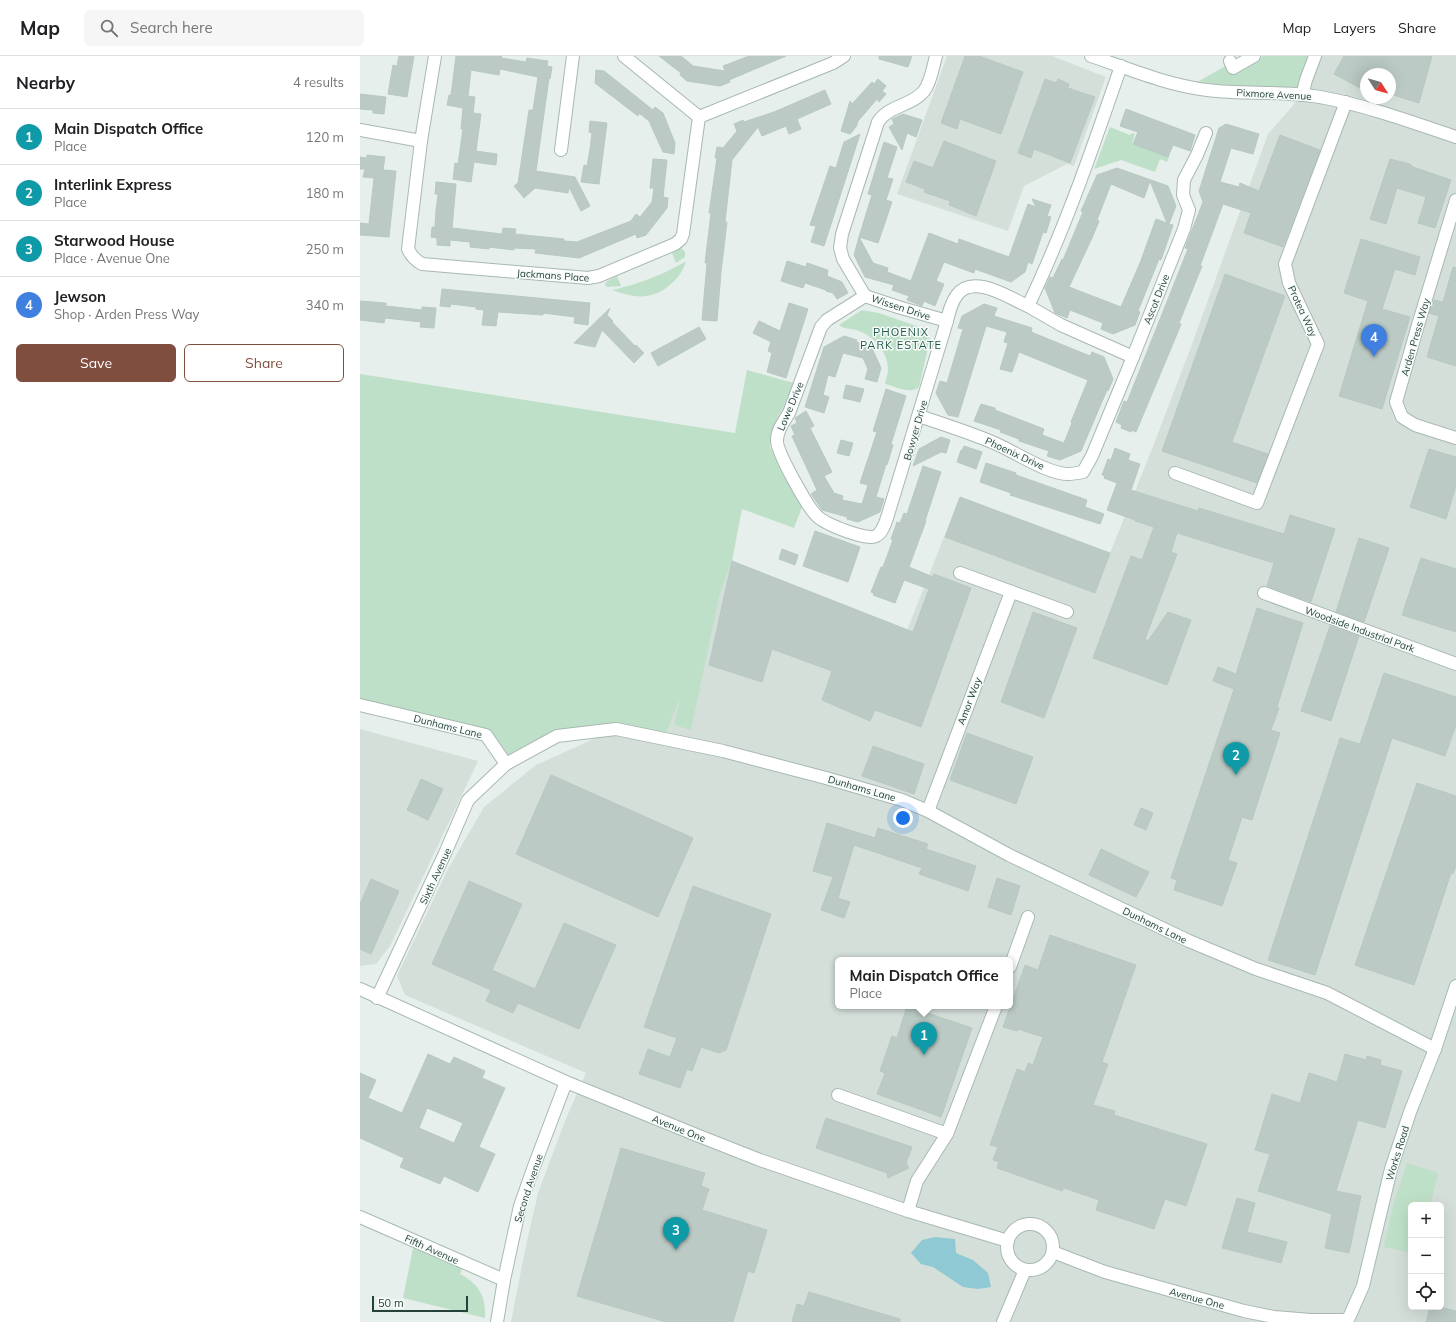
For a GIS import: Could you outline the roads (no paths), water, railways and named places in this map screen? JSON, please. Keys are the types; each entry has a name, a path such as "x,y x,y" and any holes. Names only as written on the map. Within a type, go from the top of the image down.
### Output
{"street":[{"name":"Jackmans Place","path":"435,56 421,141 408,249 414,258 422,264 588,278 599,276 675,244 681,239 683,234 700,117"},
{"path":"561,150 574,56"},
{"path":"624,56 700,117 833,63 844,56"},
{"name":"Wissen Drive","path":"936,56 924,91 915,98 882,116 878,122 842,234 840,248 843,259 865,296 898,308 947,321"},
{"name":"Pixmore Avenue","path":"1091,56 1155,78 1206,90 1324,97 1346,102 1456,137"},
{"path":"1230,61 1233,68 1254,56"},
{"path":"1302,95 1315,56"},
{"path":"1028,306 1069,211 1121,66"},
{"name":"Protea Way","path":"1175,473 1258,504 1318,344 1289,283 1285,264 1346,102"},
{"path":"360,130 421,141"},
{"name":"Ascot Drive","path":"1133,357 1184,229 1189,210 1183,195 1184,180 1206,133"},
{"name":"Arden Press Way","path":"1456,200 1396,402 1402,418 1415,425 1456,438"},
{"path":"947,321 951,306 961,291 971,286 988,288 1028,306 1061,325 1133,357"},
{"name":"Lowe Drive","path":"865,296 827,320 821,327 789,413 781,425 777,441 781,455 816,516 858,535 868,538 877,536"},
{"name":"Bowyer Drive","path":"877,536 883,528 892,507 947,321"},
{"name":"Phoenix Drive","path":"918,416 992,442 1032,462 1051,469 1067,474 1083,472 1092,456 1133,357"},
{"path":"960,573 1067,612"},
{"name":"Amor Way","path":"928,811 1011,592"},
{"name":"Woodside Industrial Park","path":"1264,593 1456,664"},
{"name":"Dunhams Lane","path":"360,705 486,735 506,764 557,736 616,729 723,751 819,776 902,800 928,811 1009,855 1189,941 1256,969 1327,993 1435,1050"},
{"name":"Sixth Avenue","path":"377,998 446,851 468,800 506,764"},
{"path":"1013,959 1028,917"},
{"name":"Works Road","path":"1347,1321 1363,1286 1391,1170 1410,1112 1435,1050 1456,986"},
{"name":"Avenue One","path":"360,989 377,998 566,1082 760,1160 908,1210 1008,1241"},
{"path":"908,1210 917,1181 947,1134 995,1009"},
{"name":"Second Avenue","path":"497,1322 504,1280 520,1206 566,1082"},
{"path":"838,1094 947,1134"},
{"name":"Fifth Avenue","path":"360,1217 504,1280"},
{"path":"1028,1224 1036,1225 1044,1229 1050,1235 1053,1243 1052,1252 1049,1260 1042,1267 1034,1270 1024,1270 1016,1266 1010,1259 1007,1250 1008,1241 1012,1233 1019,1227 1028,1224"},
{"name":"Avenue One","path":"1052,1252 1104,1272 1244,1310 1274,1317 1347,1321"},
{"path":"1004,1322 1024,1270"}],"water":[{"path":"935,1237 955,1239 956,1253 973,1260 988,1273 991,1287 978,1289 963,1287 933,1267 921,1264 911,1253 922,1240"}],"place":[{"name":"Jewson","path":"1374,357"},
{"name":"Interlink Express","path":"1236,775"},
{"name":"Main Dispatch Office","path":"924,1055"},
{"name":"Starwood House","path":"676,1250"}],"district":[{"name":"PHOENIX PARK ESTATE","path":"901,338"}]}
